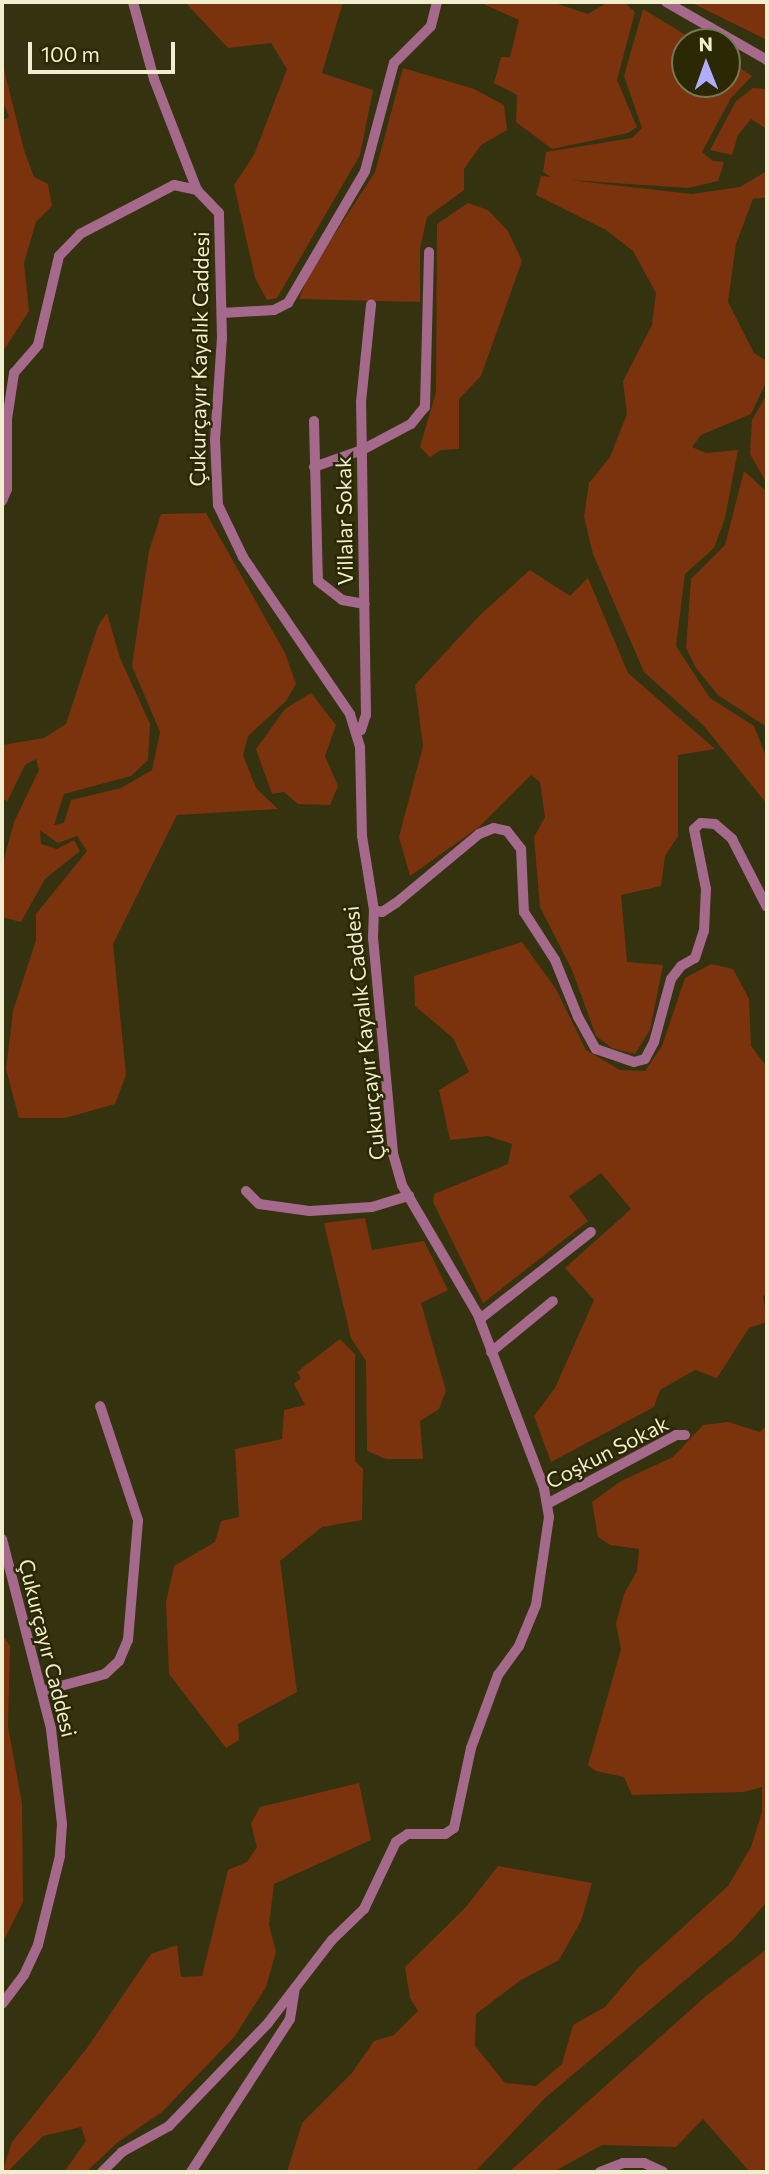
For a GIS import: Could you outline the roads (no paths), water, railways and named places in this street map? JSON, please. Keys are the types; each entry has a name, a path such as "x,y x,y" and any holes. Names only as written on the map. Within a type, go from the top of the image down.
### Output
{"street":[{"name":"Çukurçayır Kayalık Caddesi","path":"134,2 154,79 197,190 219,213 222,313 215,440 218,505 243,557 351,714 356,730 362,836 374,910 373,938 393,1153 409,1196 480,1319 547,1504 536,1605 519,1646 498,1675 471,1748 454,1828 445,1834 408,1834 396,1842 364,1909 295,1988"},
{"path":"222,313 274,310 288,303 365,171 394,64 432,26 437,2"},
{"path":"666,2 767,60"},
{"path":"2,501 7,489 7,419 14,373 38,345 59,256 80,234 174,186 197,190"},
{"path":"314,467 362,450 411,424 425,407 429,252"},
{"name":"Villalar Sokak","path":"356,730 361,730 366,715 361,402 371,305"},
{"path":"314,421 318,581 342,600 365,604"},
{"path":"374,910 382,912 396,903 479,834 494,828 507,831 521,849 524,912 555,960 578,1017 596,1049 634,1062 645,1059 654,1042 671,979 681,966 695,958 704,931 706,889 694,829 701,823 715,824 732,839 767,907"},
{"path":"246,1191 259,1203 310,1211 372,1207 409,1196"},
{"path":"480,1319 591,1232"},
{"path":"491,1352 553,1301"},
{"path":"42,1691 105,1674 119,1661 128,1640 138,1520 100,1406"},
{"name":"Coşkun Sokak","path":"547,1504 676,1435 685,1435"},
{"name":"Çukurçayır Caddesi","path":"2,1539 42,1691 59,1791 60,1856 38,1945 24,1975 2,2004"},
{"path":"191,2172 202,2159 290,2019 295,1988"},
{"path":"102,2172 122,2152 169,2126 295,1988"},
{"path":"202,2159 207,2172"},
{"path":"600,2172 623,2163 644,2163 663,2172"}]}
